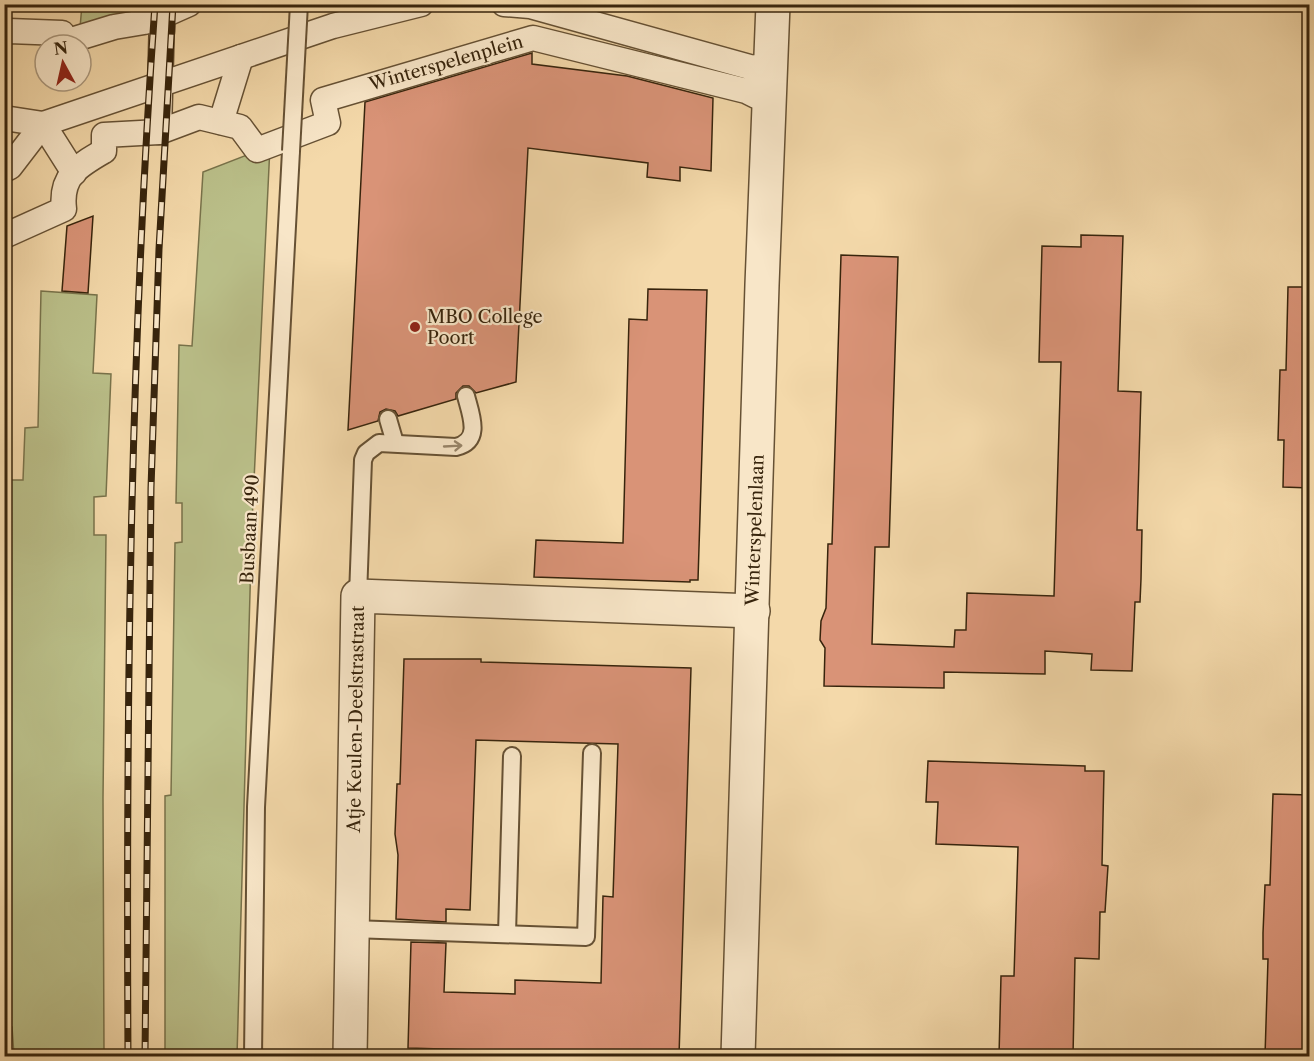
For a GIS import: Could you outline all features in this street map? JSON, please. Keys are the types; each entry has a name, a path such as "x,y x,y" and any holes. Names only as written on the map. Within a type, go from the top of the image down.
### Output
{"street":[{"path":"6,34 62,33 65,42 114,27 144,22 189,4"},
{"path":"4,118 43,124 333,26 421,4"},
{"name":"Winterspelenplein","path":"504,4 530,6 764,71"},
{"name":"Winterspelenplein","path":"74,173 78,165 104,151 104,135 159,132 199,117 240,127 257,150 328,123 323,100 533,38 756,96 764,71 759,4"},
{"name":"Winterspelenlaan","path":"738,1056 762,285 764,71 773,4"},
{"path":"159,132 162,16"},
{"path":"221,122 241,57"},
{"path":"4,170 10,167 43,124"},
{"path":"4,236 64,209 62,192 74,173 43,124"},
{"name":"Atje Keulen-Deelstrastraat","path":"350,1056 358,596 753,611"}],"lane":[{"name":"Busbaan 490","path":"253,1056 256,795 298,4"},
{"path":"358,596 363,460 366,453 379,443 456,447 467,443 474,428 466,396"},
{"path":"388,418 395,443"},
{"path":"352,929 586,937 592,753"},
{"path":"507,934 513,756"}],"green space":[{"path":"82,5 131,5 128,24 93,35 80,33"},
{"path":"270,146 252,522 237,1056 165,1056 165,796 171,795 175,543 182,542 182,503 176,503 179,345 192,346 203,172"},
{"path":"41,291 97,295 93,373 111,374 106,496 94,497 94,535 106,535 103,798 104,1056 14,1056 12,1027 5,1027 5,1004 11,1003 8,933 4,932 5,910 7,910 4,846 4,480 23,480 25,428 38,427"}],"building":[{"path":"532,53 532,64 627,76 713,98 711,171 680,167 680,181 647,177 648,163 528,148 516,382 476,393 469,386 463,386 456,393 456,399 398,416 395,411 386,409 380,412 378,421 348,430 365,102"},
{"path":"93,216 88,293 62,291 67,226"},
{"path":"1081,235 1123,236 1118,391 1141,392 1137,530 1142,530 1141,579 1140,602 1135,602 1132,671 1091,670 1092,654 1045,651 1045,674 944,672 944,688 824,686 825,648 820,640 821,621 826,608 828,544 832,544 841,255 898,257 889,547 875,547 872,644 954,647 955,630 966,630 967,593 1054,596 1061,362 1039,362 1042,246 1081,247"},
{"path":"1288,287 1310,287 1310,488 1283,487 1284,440 1278,440 1280,370 1286,370"},
{"path":"648,289 707,290 698,580 690,580 690,582 534,577 536,540 623,543 629,319 647,320"},
{"path":"404,659 481,659 481,662 691,668 679,1056 408,1048 411,942 446,943 444,992 515,994 515,980 601,983 603,896 613,897 618,744 476,740 470,910 446,909 446,922 396,919 398,855 395,834 397,784 400,784"},
{"path":"928,761 1085,766 1085,771 1104,771 1102,865 1108,866 1105,912 1100,912 1099,959 1075,958 1073,1056 999,1056 1001,976 1014,976 1018,847 936,844 938,802 926,802"},
{"path":"1273,794 1310,795 1310,959 1307,1056 1265,1056 1268,959 1263,959 1263,933 1265,885 1270,885"}],"railway":[{"path":"128,1056 131,530 140,267 155,4"},
{"path":"145,1056 151,488 159,249 173,4"}],"place":[{"name":"MBO College Poort","path":"415,327"}]}
